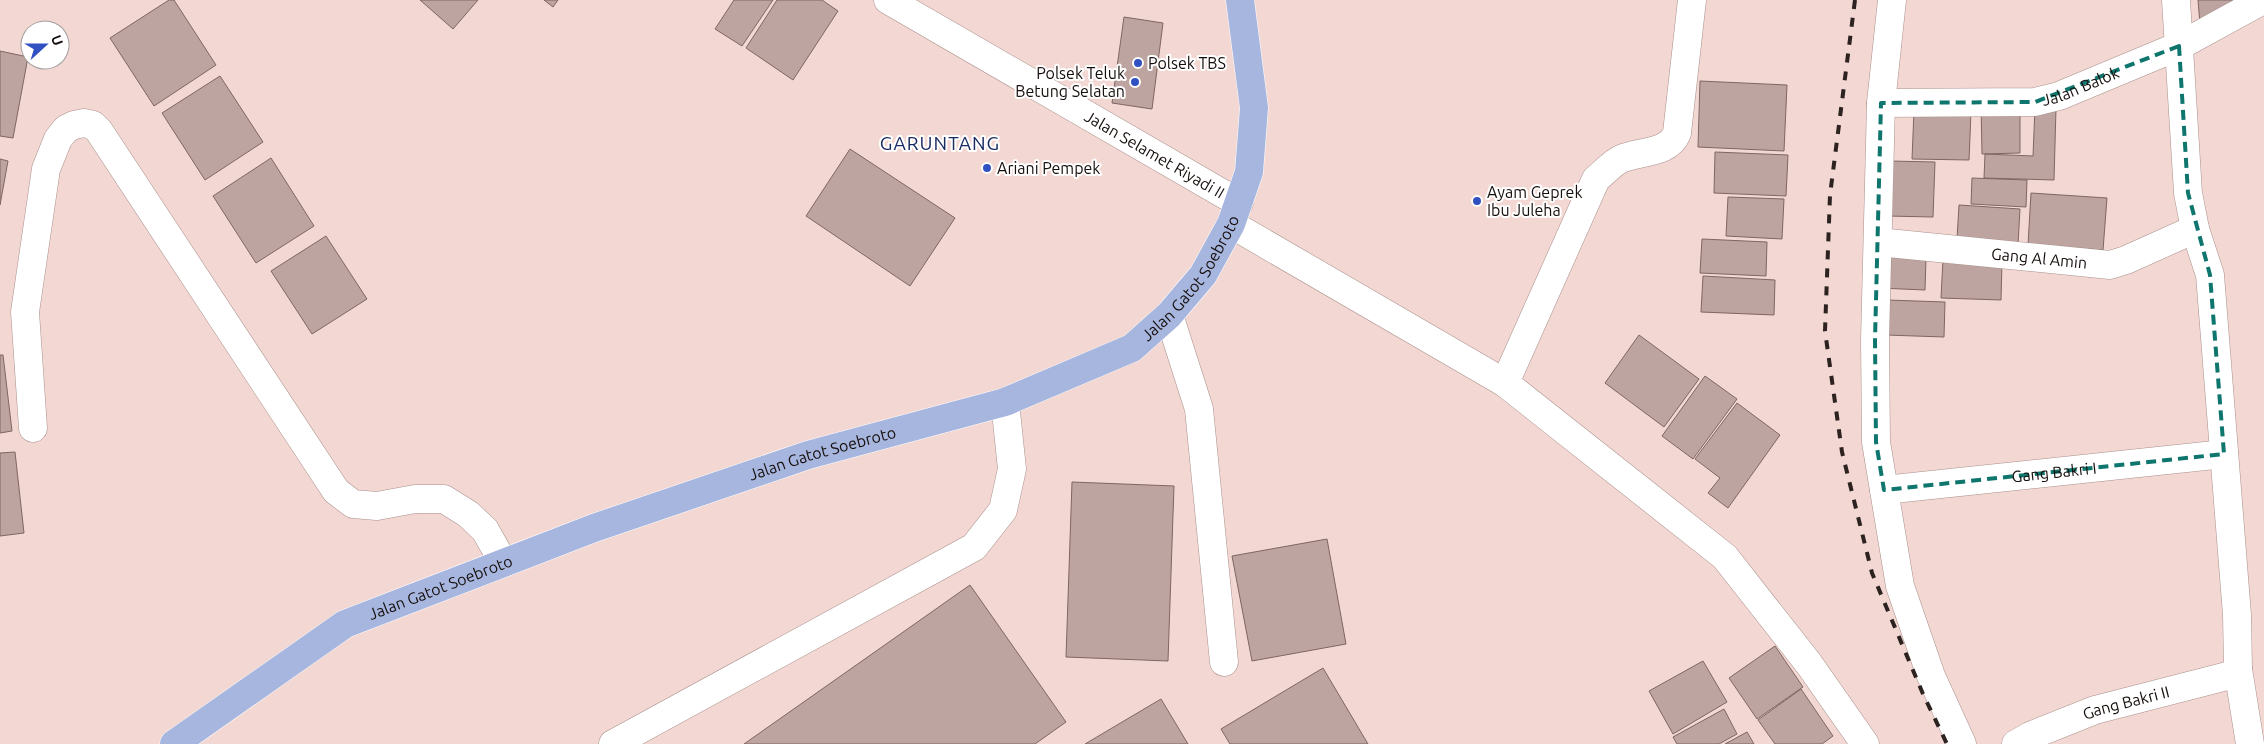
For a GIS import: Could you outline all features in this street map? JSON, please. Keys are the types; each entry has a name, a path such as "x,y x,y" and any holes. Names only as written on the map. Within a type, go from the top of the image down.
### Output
{"main road":[{"name":"Jalan Gatot Soebroto","path":"174,744 345,624 594,528 808,455 1005,402 1132,348 1169,315 1203,275 1235,214 1249,172 1254,108 1240,0"}],"street":[{"name":"Jalan Selamet Riyadi II","path":"888,0 1505,383 1725,557 1809,664 1865,744"},
{"path":"1505,383 1596,179 1620,159 1664,147 1674,141 1677,134 1692,0"},
{"path":"1892,0 1882,103 1875,340 1876,442 1900,586 1931,676 1962,744"},
{"path":"2176,0 2188,193 2195,229 2210,275 2237,615 2238,669 2250,744"},
{"name":"Jalan Balok","path":"1882,103 2034,102 2059,96 2179,46 2263,0"},
{"path":"33,428 26,312 46,169 61,134 74,124 84,123 93,125 99,131 336,491 353,504 377,506 416,499 444,499 468,514 485,530 503,562"},
{"name":"Gang Al Amin","path":"1878,242 2110,265 2126,260 2195,229"},
{"path":"1169,315 1199,409 1224,662"},
{"path":"612,744 974,547 1003,510 1012,469 1005,402"},
{"name":"Gang Bakri I","path":"1884,490 2224,454"},
{"name":"Gang Bakri II","path":"2016,744 2030,736 2095,710 2231,675 2238,669"}],"highlighted area":[{"path":"2179,46 2188,193 2210,275 2224,454 1884,490 1876,442 1875,340 1881,103 2035,102"}],"building":[{"path":"169,0 174,0 216,65 154,106 110,38"},
{"path":"420,0 478,0 453,29"},
{"path":"544,0 558,0 553,7"},
{"path":"734,0 773,0 742,46 715,29"},
{"path":"777,0 822,0 838,11 793,80 746,48"},
{"path":"2198,0 2247,0 2200,24"},
{"name":"Polsek TBS","path":"1124,17 1163,23 1152,109 1112,103"},
{"path":"0,51 20,55 20,70 26,70 13,138 0,136"},
{"path":"220,76 263,142 205,180 162,113"},
{"path":"1700,81 1787,85 1784,151 1698,147"},
{"path":"2020,104 2020,153 1982,154 1981,105"},
{"path":"2035,107 2056,108 2054,180 1984,178 1985,154 2033,156"},
{"path":"1914,110 1971,112 1969,160 1912,159"},
{"path":"850,149 955,218 910,286 806,216"},
{"path":"1715,152 1788,155 1786,196 1714,193"},
{"path":"271,158 314,226 256,263 213,196"},
{"path":"0,159 8,161 0,205"},
{"path":"1889,161 1935,162 1933,217 1887,216"},
{"path":"1972,178 2027,180 2026,207 1971,204"},
{"path":"2031,193 2107,198 2103,250 2028,245"},
{"path":"1728,197 1784,199 1782,239 1726,236"},
{"path":"1959,205 2020,209 2018,244 1957,239"},
{"path":"326,236 367,299 312,334 271,271"},
{"path":"1702,239 1767,242 1766,276 1700,273"},
{"path":"1880,256 1926,258 1925,290 1879,288"},
{"path":"1943,259 2002,262 2001,300 1941,298"},
{"path":"1703,276 1775,280 1774,315 1701,312"},
{"path":"1887,300 1945,302 1944,337 1886,335"},
{"path":"1639,335 1699,379 1664,427 1605,383"},
{"path":"0,355 3,355 12,431 0,433"},
{"path":"1705,376 1737,399 1693,459 1662,436"},
{"path":"1737,403 1780,435 1728,508 1708,493 1720,478 1695,459"},
{"path":"15,452 24,533 0,536 0,453"},
{"path":"1072,482 1174,486 1168,661 1066,657"},
{"path":"1327,539 1346,644 1252,661 1232,556"},
{"path":"970,585 1066,722 1035,744 744,744"},
{"path":"1775,646 1803,687 1757,719 1729,678"},
{"path":"1703,661 1727,702 1673,734 1649,691"},
{"path":"1323,668 1368,744 1230,744 1221,729"},
{"path":"1801,689 1833,736 1822,744 1775,744 1758,720"},
{"path":"1161,699 1188,744 1085,744"},
{"path":"1724,709 1737,734 1719,744 1677,744 1673,737"},
{"path":"1747,732 1754,744 1725,744"}],"railway":[{"path":"1855,0 1830,195 1825,331 1842,452 1872,573 1923,694 1947,744"}],"place":[{"name":"Polsek TBS","path":"1138,63"},
{"name":"Polsek Teluk Betung Selatan","path":"1135,82"},
{"name":"Ariani Pempek","path":"987,168"},
{"name":"Ayam Geprek Ibu Juleha","path":"1477,201"}],"district":[{"name":"GARUNTANG","path":"940,143"}]}
